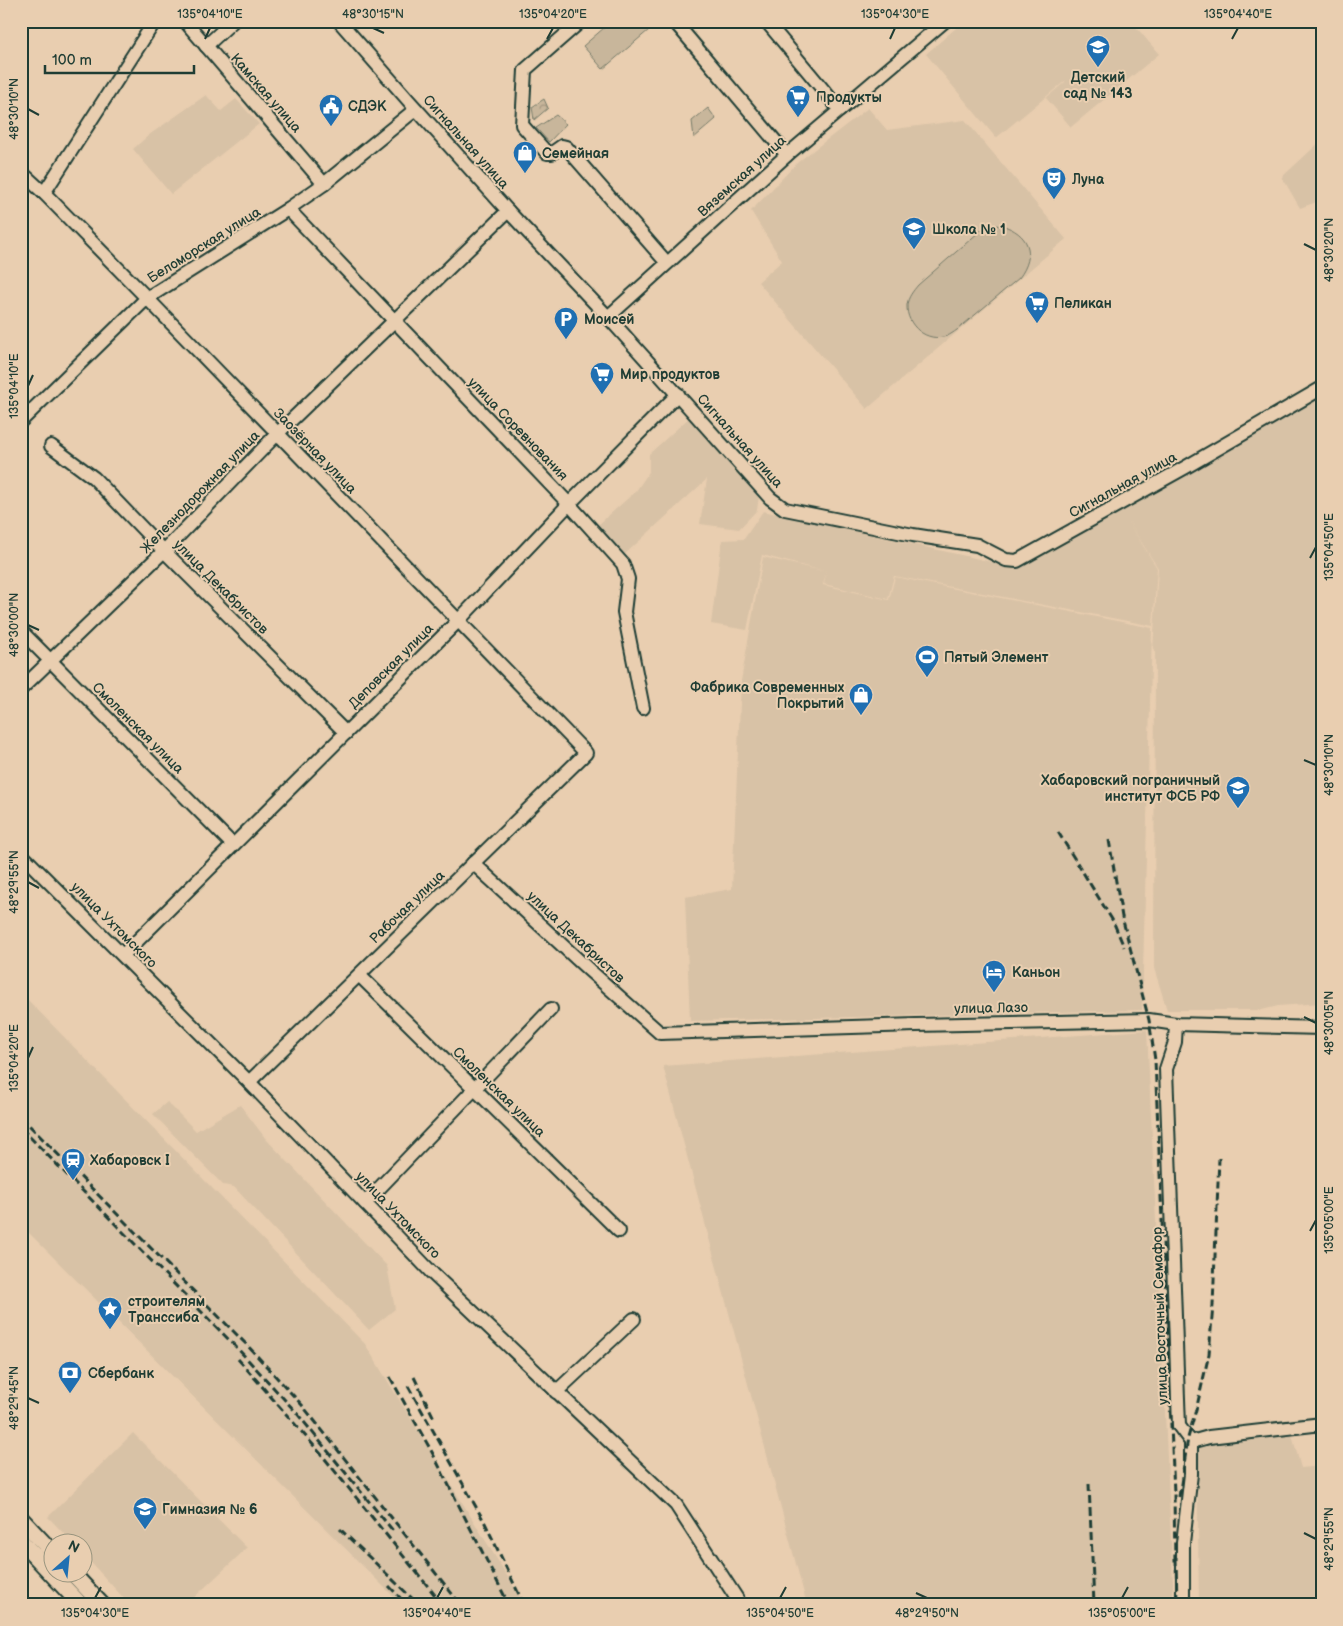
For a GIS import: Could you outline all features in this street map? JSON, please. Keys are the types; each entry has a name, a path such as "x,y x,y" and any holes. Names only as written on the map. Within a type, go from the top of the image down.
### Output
{"main road":[{"path":"21,1519 42,1541"},
{"path":"21,1541 81,1605"},
{"path":"82,1584 102,1605"}],"street":[{"path":"44,193 155,21"},
{"name":"Камская улица","path":"185,21 324,184"},
{"path":"206,46 233,21"},
{"name":"Сигнальная улица","path":"339,21 508,211 608,317 770,498 785,509 913,535 977,545 1006,560 1017,561 1186,467 1322,388"},
{"path":"581,21 526,70 522,125 547,153 552,153 562,146 566,147 667,264"},
{"path":"674,21 787,155"},
{"path":"766,21 840,110"},
{"name":"Вяземская улица","path":"608,317 787,155 945,21"},
{"name":"Беломорская улица","path":"22,419 147,298 288,209 324,184 416,109"},
{"name":"Заозёрная улица","path":"21,172 147,298 586,753"},
{"name":"улица Соревнования","path":"288,209 624,564 628,579 624,612 643,708"},
{"name":"Железнодорожная улица","path":"21,689 164,552 277,434 508,211"},
{"name":"Деповская улица","path":"123,955 458,621 569,504 678,394"},
{"name":"улица Декабристов","path":"51,446 94,478 164,552 346,733"},
{"name":"Смоленская улица","path":"21,631 233,845"},
{"name":"Рабочая улица","path":"249,1082 586,753"},
{"name":"улица Ухтомского","path":"21,854 249,1082 433,1274 676,1505 741,1605"},
{"name":"улица Декабристов","path":"473,863 588,970 660,1033"},
{"name":"Смоленская улица","path":"359,975 619,1231"},
{"path":"365,1203 550,1009"},
{"name":"улица Лазо","path":"660,1033 1149,1020 1176,1024 1322,1028"},
{"name":"улица Восточный Семафор","path":"1176,1024 1175,1042 1166,1068 1177,1376 1179,1426 1191,1442"},
{"path":"556,1392 634,1319"},
{"path":"1183,1605 1183,1543 1191,1474 1191,1442 1209,1436 1322,1424"}],"shaded area":[{"path":"964,21 1131,21 1159,54 1071,127 1046,98 1065,81 996,138 926,54"},
{"path":"206,95 221,111 236,99 259,124 171,194 133,149 149,135"},
{"name":"Школа № 1","path":"868,108 887,130 965,120 1066,239 867,409 758,282 782,261 751,211 798,162"},
{"path":"1322,140 1322,200 1300,208 1282,177"},
{"path":"1322,395 1322,1003 1278,1006 1262,1010 1167,1010 1154,968 1155,650 1153,649 1158,568 1127,520 1157,568 1153,626 894,576 888,599 824,584 826,573 823,585 889,600 895,577 1152,628 1142,1010 690,1021 685,897 732,889 741,681 763,557 827,572 762,555 747,630 711,624 722,540 744,539 763,511 1015,567"},
{"path":"691,416 759,496 757,510 739,529 700,524 707,479 624,555 598,525 636,491 649,472 649,454"},
{"path":"21,993 365,1344 525,1605 402,1605 21,1225"},
{"path":"1147,1030 1174,1605 807,1605 663,1066"},
{"path":"167,1102 196,1131 240,1105 266,1139 387,1266 395,1309 369,1330 234,1187 223,1185 153,1114"},
{"name":"Гимназия № 6","path":"133,1433 247,1548 186,1605 130,1605 92,1564 92,1534 64,1534 48,1517"},
{"path":"1292,1435 1301,1468 1322,1466 1322,1605 1199,1605 1197,1445"}],"green space":[{"path":"612,21 641,21 649,30 603,69 583,46"},
{"path":"544,99 548,108 534,120 532,107"},
{"path":"708,108 716,119 694,138 692,121"},
{"path":"556,115 566,124 549,142 536,128"},
{"path":"1001,225 1018,233 1024,239 1027,246 1029,253 1028,261 1019,278 949,335 939,338 925,335 919,331 910,320 907,305 914,290 979,232 989,226"}],"railway":[{"path":"1058,832 1113,921 1124,947"},
{"path":"1109,840 1122,917 1149,1020 1155,1060 1174,1493 1175,1563"},
{"path":"21,1117 246,1344 302,1405 461,1605"},
{"path":"21,1128 238,1349 295,1411 394,1532"},
{"path":"1179,1497 1188,1438 1209,1354 1219,1158"},
{"path":"238,1359 321,1454 443,1605"},
{"path":"390,1377 433,1454 510,1605"},
{"path":"414,1377 435,1420"},
{"path":"408,1386 485,1523 524,1605"},
{"path":"1089,1484 1094,1605"},
{"path":"340,1529 419,1605"},
{"path":"1176,1557 1177,1605"},
{"path":"389,1586 407,1605"}],"place":[{"name":"Детский сад № 143","path":"1098,68"},
{"name":"Продукты","path":"798,118"},
{"name":"СДЭК","path":"331,127"},
{"name":"Семейная","path":"525,174"},
{"name":"Луна","path":"1054,200"},
{"name":"Школа № 1","path":"914,250"},
{"name":"Пеликан","path":"1037,324"},
{"name":"Моисей","path":"566,340"},
{"name":"Мир продуктов","path":"602,395"},
{"name":"Пятый Элемент","path":"927,678"},
{"name":"Фабрика Современных Покрытий","path":"861,716"},
{"name":"Хабаровский пограничный институт ФСБ РФ","path":"1238,809"},
{"name":"Каньон","path":"994,993"},
{"name":"Хабаровск I","path":"73,1181"},
{"name":"строителям Транссиба","path":"110,1330"},
{"name":"Сбербанк","path":"70,1394"},
{"name":"Гимназия № 6","path":"145,1530"}]}
